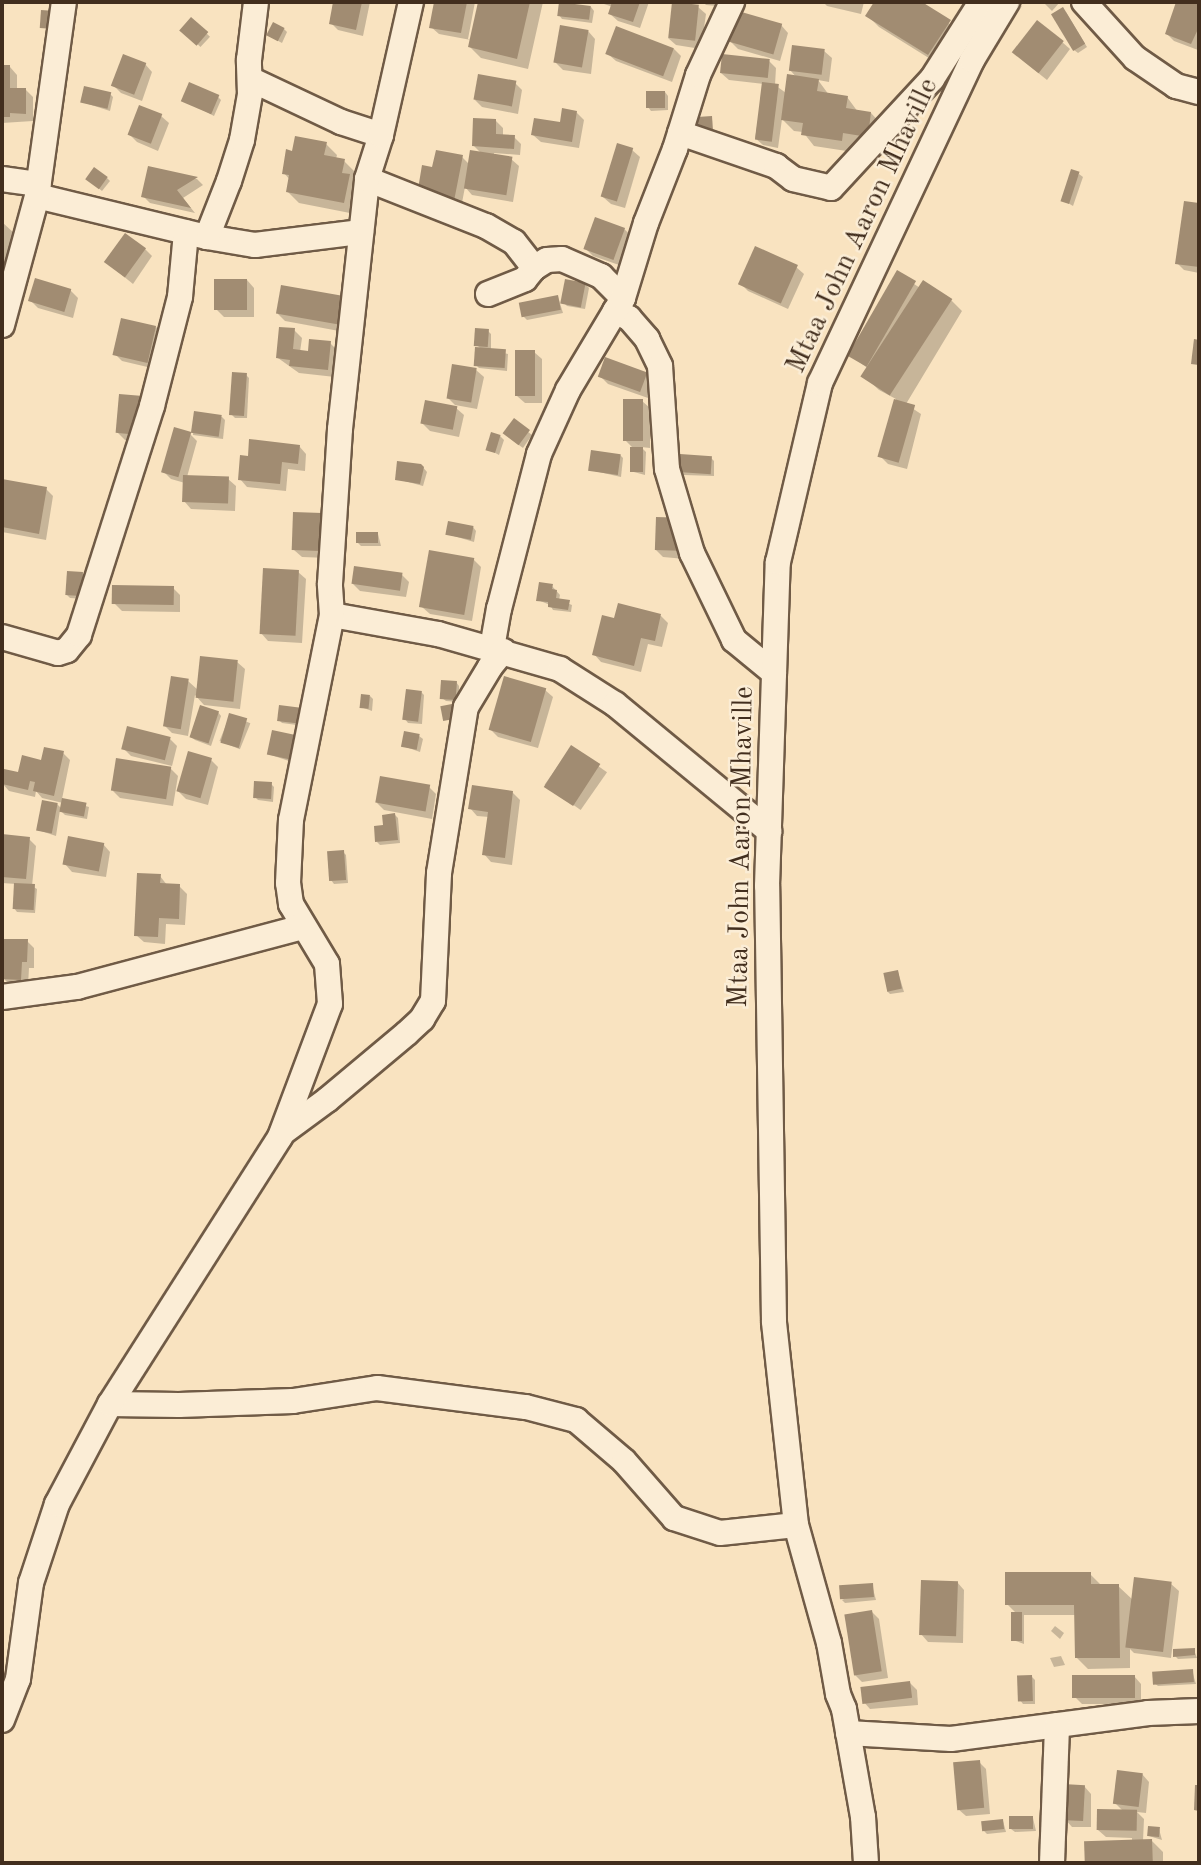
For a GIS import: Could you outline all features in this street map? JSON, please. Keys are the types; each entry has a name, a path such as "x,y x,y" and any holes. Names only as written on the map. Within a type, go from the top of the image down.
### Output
{"street":[{"path":"2,325 38,190 64,2"},
{"path":"2,637 58,653 67,650 79,635 152,406 196,235 229,181 242,140 250,94 256,2"},
{"path":"2,1720 18,1679 31,1583 57,1504 110,1404 282,1133 330,1004 327,964 291,904 288,883 291,820 332,615 330,584 340,429 367,178 381,135 411,2"},
{"path":"282,1133 327,1100 407,1033 422,1019 433,1001 439,873 466,707 498,650 499,609 539,454 568,390 619,304 698,75 732,2"},
{"path":"680,133 776,166 793,179 831,188 932,79 981,2"},
{"name":"Mtaa John Aaron Mhaville","path":"866,1863 863,1817 848,1734 829,1643 796,1525 775,1321 769,831 778,562 820,383 972,60 1007,2"},
{"path":"1084,2 1135,58 1176,86 1199,92"},
{"path":"250,79 341,122 381,135"},
{"path":"367,178 486,226 514,242 534,268"},
{"path":"2,179 196,235 256,245 361,233"},
{"path":"488,294 525,279 534,268 547,260 562,259 601,276 629,318 647,339 660,366 667,469 692,552 734,640 774,673"},
{"path":"332,615 438,634 560,669 615,704 769,831"},
{"path":"2,997 77,987 303,927"},
{"path":"110,1404 179,1405 293,1401 377,1388 526,1407 576,1420 624,1461 674,1518 720,1532 796,1525"},
{"path":"848,1734 951,1739 1149,1713 1199,1711"},
{"path":"1052,1863 1057,1725"}],"building":[{"path":"333,2 362,2 356,30 329,24"},
{"path":"434,2 467,2 461,33 429,28"},
{"path":"478,2 530,2 517,59 468,47"},
{"path":"559,2 591,6 589,20 557,16"},
{"path":"612,2 640,2 633,22 608,14"},
{"path":"672,2 699,5 695,41 668,38"},
{"path":"874,2 922,2 951,20 928,55 865,16"},
{"path":"1176,2 1199,2 1199,27 1191,44 1165,34"},
{"path":"1063,7 1085,44 1073,51 1051,14"},
{"path":"41,10 55,11 54,29 40,28"},
{"path":"738,11 782,24 773,54 729,42"},
{"path":"191,17 208,32 197,46 179,31"},
{"path":"1037,20 1064,41 1039,73 1012,52"},
{"path":"273,22 285,28 278,41 266,35"},
{"path":"560,25 589,30 582,67 553,62"},
{"path":"616,26 674,48 663,76 605,54"},
{"path":"792,45 825,49 822,75 789,71"},
{"path":"123,54 146,63 134,95 111,86"},
{"path":"722,54 770,59 768,78 720,73"},
{"path":"2,65 10,65 10,88 26,88 26,114 10,113 10,117 2,117"},
{"path":"478,74 516,81 512,106 473,100"},
{"path":"787,74 819,79 817,91 848,96 846,108 871,112 868,137 843,133 842,141 801,135 803,123 781,120"},
{"path":"189,82 219,95 211,114 181,101"},
{"path":"762,82 779,84 772,142 755,140"},
{"path":"84,86 111,92 107,109 80,103"},
{"path":"646,91 665,91 665,108 646,108"},
{"path":"139,105 162,114 151,144 128,135"},
{"path":"562,108 577,111 572,142 531,135 534,118 560,122"},
{"path":"712,116 713,129 698,130 697,117"},
{"path":"473,118 496,119 496,134 515,135 514,149 472,146"},
{"path":"295,136 327,142 324,155 345,159 342,173 350,174 344,203 286,192 289,175 282,174 286,149 292,151"},
{"path":"617,143 633,148 617,202 601,197"},
{"path":"436,150 463,155 454,201 418,189 422,165 432,167"},
{"path":"470,150 512,157 506,195 464,189"},
{"path":"148,166 198,177 177,190 191,208 141,197"},
{"path":"94,167 108,177 99,189 85,179"},
{"path":"1071,169 1080,172 1069,204 1060,201"},
{"path":"1184,201 1199,203 1199,267 1175,264"},
{"path":"595,217 625,228 613,260 583,249"},
{"path":"125,233 146,248 125,277 104,262"},
{"path":"755,246 798,265 781,303 738,284"},
{"path":"897,270 916,281 867,367 848,356"},
{"path":"35,278 71,289 64,312 28,301"},
{"path":"214,279 247,279 247,310 214,310"},
{"path":"565,279 586,283 581,308 560,304"},
{"path":"923,280 952,299 890,396 860,376"},
{"path":"281,285 348,297 343,325 276,314"},
{"path":"558,295 561,310 522,317 519,303"},
{"path":"121,318 156,326 148,363 112,355"},
{"path":"279,327 295,328 293,349 308,351 309,339 331,341 328,370 289,366 290,360 276,358"},
{"path":"475,328 489,329 488,347 474,346"},
{"path":"1194,339 1199,340 1199,365 1191,364"},
{"path":"475,347 506,349 505,368 474,366"},
{"path":"515,350 535,350 535,396 515,396"},
{"path":"605,357 647,372 640,392 598,377"},
{"path":"452,364 477,368 471,402 447,399"},
{"path":"232,372 247,373 244,416 229,415"},
{"path":"119,394 140,396 137,435 116,433"},
{"path":"623,399 643,399 643,441 623,441"},
{"path":"894,399 915,405 899,463 877,457"},
{"path":"425,400 457,406 453,430 420,424"},
{"path":"194,411 222,415 219,437 191,433"},
{"path":"514,418 530,430 519,445 503,433"},
{"path":"174,427 191,432 178,477 161,472"},
{"path":"491,432 501,435 495,453 485,450"},
{"path":"249,439 300,445 298,464 282,462 280,484 238,480 240,455 248,456"},
{"path":"630,447 643,447 643,472 630,472"},
{"path":"591,450 621,454 618,475 588,471"},
{"path":"680,454 712,456 711,474 679,472"},
{"path":"397,461 421,464 424,467 420,484 395,480"},
{"path":"183,475 229,477 228,504 182,502"},
{"path":"2,479 47,487 39,534 2,527"},
{"path":"293,512 322,513 321,551 292,550"},
{"path":"656,517 681,518 680,551 655,550"},
{"path":"448,521 474,526 471,540 445,535"},
{"path":"356,532 378,532 378,543 356,543"},
{"path":"429,550 474,558 464,615 419,607"},
{"path":"354,566 403,573 400,591 351,584"},
{"path":"263,568 299,570 295,636 260,634"},
{"path":"67,571 83,572 81,596 65,595"},
{"path":"539,582 553,584 552,589 557,590 556,598 570,600 568,610 548,607 548,602 536,601"},
{"path":"112,585 174,586 174,605 112,604"},
{"path":"618,603 661,614 655,641 641,638 634,666 592,655 602,615 614,618"},
{"path":"200,656 238,660 233,702 196,698"},
{"path":"171,676 189,679 181,729 163,726"},
{"path":"504,676 546,688 531,742 489,730"},
{"path":"441,680 457,681 456,700 440,699"},
{"path":"406,689 422,691 418,722 402,720"},
{"path":"361,694 370,695 368,709 360,708"},
{"path":"457,703 460,718 443,721 440,706"},
{"path":"200,705 219,711 209,744 189,737"},
{"path":"279,705 303,708 301,724 277,721"},
{"path":"229,713 247,718 239,748 220,743"},
{"path":"127,726 171,737 165,760 121,749"},
{"path":"272,730 295,735 290,759 267,754"},
{"path":"404,731 420,734 417,750 401,747"},
{"path":"571,745 600,764 573,806 544,787"},
{"path":"44,747 64,751 54,796 33,791 35,782 30,781 28,790 2,784 4,769 18,772 22,755 41,760"},
{"path":"188,751 212,758 200,798 176,791"},
{"path":"116,758 171,767 166,799 111,791"},
{"path":"380,776 430,785 426,811 375,803"},
{"path":"254,781 272,782 271,799 253,798"},
{"path":"472,785 513,791 505,858 482,855 488,812 468,809"},
{"path":"62,798 87,803 84,817 59,812"},
{"path":"42,800 58,803 52,833 36,830"},
{"path":"395,813 398,840 375,842 374,826 383,825 382,815"},
{"path":"2,834 30,837 26,879 2,877"},
{"path":"68,836 104,843 99,872 62,864"},
{"path":"344,850 346,880 329,881 327,851"},
{"path":"137,873 161,874 160,883 180,884 179,919 159,918 158,937 134,936"},
{"path":"14,883 35,884 34,910 13,909"},
{"path":"2,939 28,939 27,962 22,962 21,980 2,979"},
{"path":"898,970 902,989 887,992 883,973"},
{"path":"1005,1572 1091,1572 1091,1584 1119,1584 1120,1658 1075,1658 1074,1605 1005,1605"},
{"path":"1134,1577 1172,1582 1163,1652 1125,1647"},
{"path":"921,1580 958,1581 956,1636 919,1635"},
{"path":"873,1583 874,1597 840,1599 839,1585"},
{"path":"872,1610 882,1671 854,1676 844,1614"},
{"path":"1011,1612 1022,1612 1022,1641 1011,1641"},
{"path":"1195,1648 1195,1655 1173,1657 1173,1649"},
{"path":"1193,1669 1194,1682 1153,1685 1152,1672"},
{"path":"1032,1675 1033,1701 1018,1702 1017,1676"},
{"path":"1072,1675 1135,1675 1135,1698 1072,1698"},
{"path":"910,1681 912,1698 862,1704 860,1687"},
{"path":"980,1760 984,1808 957,1810 953,1762"},
{"path":"1117,1770 1143,1773 1139,1807 1113,1804"},
{"path":"1063,1784 1085,1785 1083,1821 1061,1820"},
{"path":"1195,1785 1199,1785 1199,1811 1194,1810"},
{"path":"1097,1809 1137,1810 1137,1831 1097,1830"},
{"path":"1009,1816 1033,1816 1033,1829 1009,1829"},
{"path":"1003,1819 1004,1829 982,1831 981,1821"},
{"path":"1148,1826 1160,1827 1159,1837 1147,1836"},
{"path":"1152,1839 1153,1863 1085,1863 1084,1841"}]}
